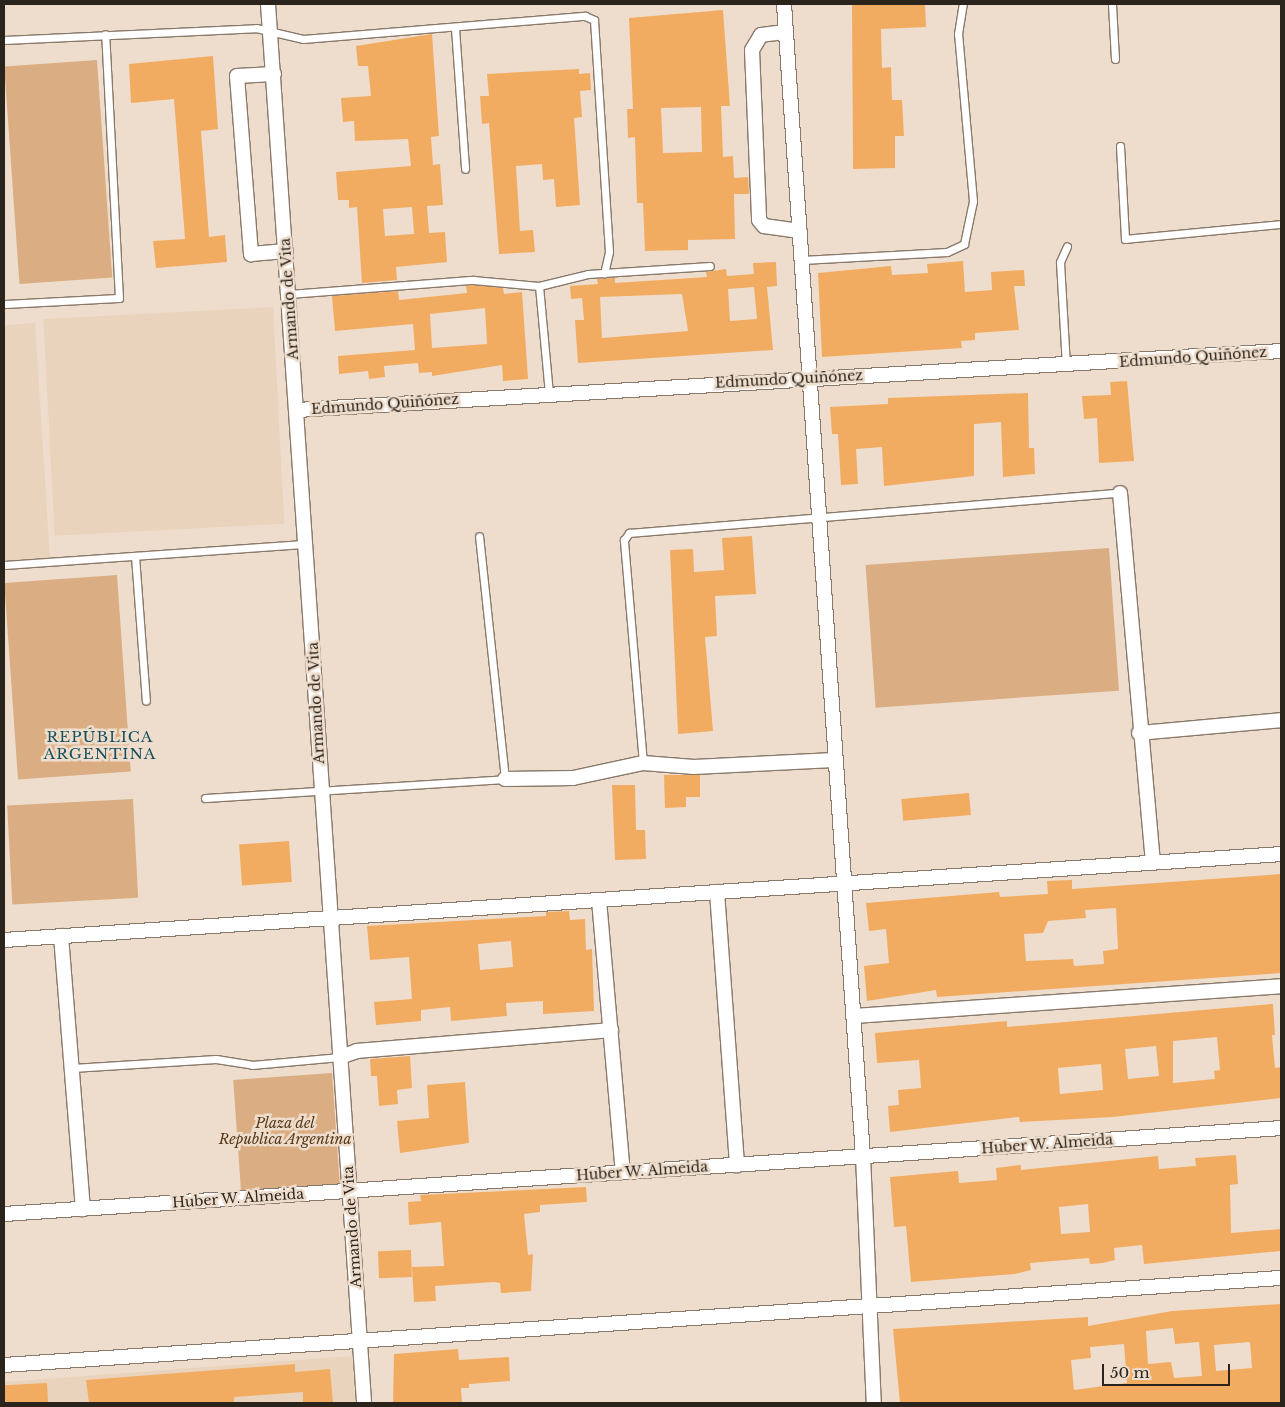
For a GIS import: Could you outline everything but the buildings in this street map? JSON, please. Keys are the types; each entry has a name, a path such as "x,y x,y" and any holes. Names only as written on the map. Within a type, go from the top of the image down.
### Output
{"street":[{"name":"Armando de Vita","path":"268,4 307,544 321,788 364,1403"},
{"path":"784,4 834,760 854,1016 863,1156 874,1403"},
{"path":"785,32 761,35 752,50 760,220 764,226 800,230"},
{"path":"274,74 237,76 251,254 286,251"},
{"name":"Edmundo Quiñónez","path":"297,410 810,378 1066,366 1281,351"},
{"path":"1120,493 1153,863"},
{"path":"1140,732 1281,720"},
{"path":"505,779 573,778 643,763 694,767 834,760"},
{"path":"4,940 1281,854"},
{"path":"717,892 737,1164"},
{"path":"599,900 623,1172"},
{"path":"61,936 83,1209"},
{"path":"854,1016 1281,986"},
{"path":"340,1057 357,1050 611,1030"},
{"name":"Huber W. Almeida","path":"4,1214 1281,1128"},
{"path":"4,1366 869,1308 1281,1278"}],"lane":[{"path":"802,260 947,252 964,244 973,201 958,34 963,4"},
{"path":"1112,4 1115,59"},
{"path":"4,40 256,28 303,39 585,16 594,20 609,252 604,273"},
{"path":"455,28 465,169"},
{"path":"4,304 119,298 105,34"},
{"path":"1120,146 1125,239 1281,224"},
{"path":"1066,366 1060,262 1067,246"},
{"path":"289,294 473,280 540,286 604,273 710,266"},
{"path":"540,286 549,393"},
{"path":"643,763 624,540 629,533 1120,493"},
{"path":"205,798 321,788 505,779 479,536"},
{"path":"4,566 307,544"},
{"path":"135,556 146,701"},
{"path":"72,1068 216,1059 252,1065 340,1057"}],"shaded area":[{"path":"273,307 284,524 55,536 43,319"},
{"path":"35,323 50,558 4,561 4,325"},
{"path":"352,1356 355,1403 4,1403 4,1382"}],"green space":[{"path":"97,60 112,277 19,284 4,66"},
{"path":"1109,548 1119,691 876,708 866,565"},
{"path":"117,575 131,772 18,779 4,583"},
{"path":"133,799 138,898 12,904 7,806"},
{"name":"Plaza del Republica Argentina","path":"332,1073 340,1184 241,1191 233,1080"}],"district":[{"name":"REPÚBLICA ARGENTINA","path":"100,744"}]}
